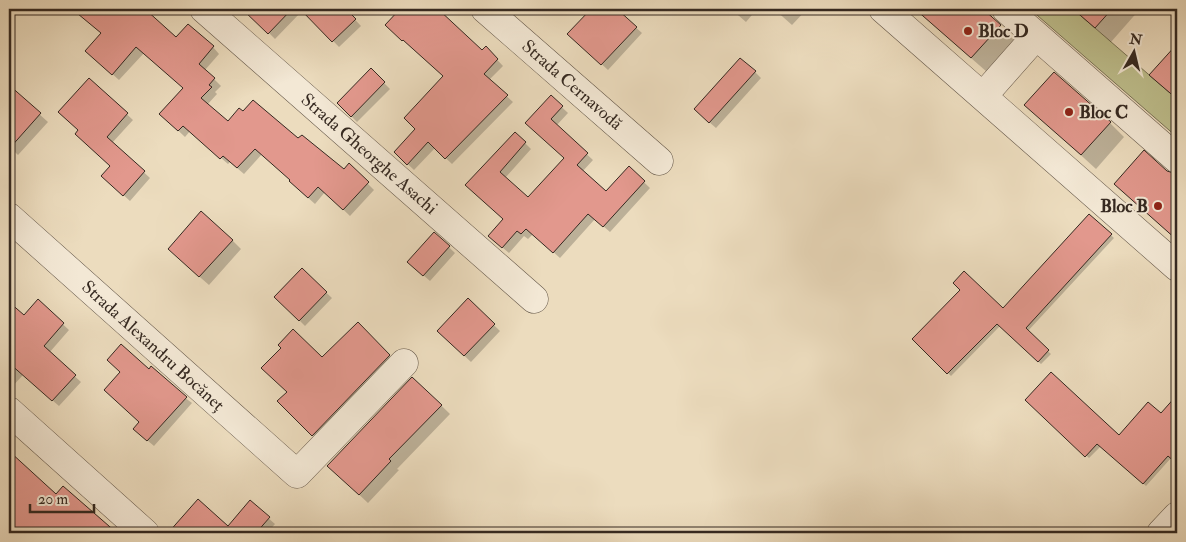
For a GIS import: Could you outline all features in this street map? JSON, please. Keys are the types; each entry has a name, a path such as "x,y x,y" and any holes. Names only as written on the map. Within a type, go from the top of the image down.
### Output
{"street":[{"name":"Strada Gheorghe Asachi","path":"204,9 534,299"},
{"name":"Strada Cernavodă","path":"485,9 659,161"},
{"path":"883,9 1177,266"},
{"path":"1006,9 1177,159"},
{"path":"983,96 1036,36"},
{"name":"Strada Alexandru Bocăneț","path":"9,217 297,474 404,363"},
{"path":"9,411 145,533"},
{"path":"1161,533 1177,516"}],"green space":[{"path":"1030,9 1073,9 1177,99 1177,137"}],"building":[{"path":"72,9 145,9 176,37 188,24 214,46 199,64 215,78 209,85 212,87 201,98 228,121 239,108 243,111 253,100 298,138 302,135 344,169 349,163 369,182 343,210 318,187 308,198 255,149 237,168 223,156 220,159 183,126 178,131 159,114 183,88 136,47 112,75 85,51 101,33"},
{"path":"242,9 292,9 268,34"},
{"path":"300,9 346,9 356,19 332,42"},
{"path":"400,9 438,9 482,50 486,46 498,59 484,74 508,95 445,159 428,142 407,165 394,152 415,129 404,118 443,76 385,25"},
{"path":"591,9 617,9 637,27 601,65 567,34"},
{"name":"Bloc D","path":"915,9 983,9 1001,25 971,58"},
{"path":"1073,9 1112,9 1095,28"},
{"path":"1177,44 1177,99 1149,75"},
{"path":"740,58 756,71 709,123 694,109"},
{"path":"371,68 385,82 351,117 337,103"},
{"name":"Bloc C","path":"1054,72 1111,122 1081,155 1024,105"},
{"path":"89,78 128,113 107,137 145,171 123,196 101,176 110,166 75,134 78,130 58,112"},
{"path":"9,85 41,113 9,149"},
{"path":"551,95 563,106 551,119 588,153 577,165 606,191 629,166 645,181 603,227 588,214 553,253 526,229 521,234 517,231 502,248 488,236 503,219 465,185 515,132 526,142 500,172 528,197 564,158 525,123"},
{"name":"Bloc B","path":"1144,150 1167,171 1177,174 1177,240 1114,184"},
{"path":"201,211 233,240 199,277 168,249"},
{"path":"1089,214 1112,234 1026,328 1049,350 1038,362 997,324 947,374 912,339 960,290 953,283 964,271 1003,308"},
{"path":"434,232 450,246 423,276 407,262"},
{"path":"302,268 327,292 299,321 274,297"},
{"path":"468,298 495,324 464,356 437,331"},
{"path":"38,299 64,323 44,346 76,375 52,401 9,363 9,302 24,315"},
{"path":"358,322 390,355 312,436 277,401 287,392 261,368 281,348 278,345 293,329 322,357"},
{"path":"121,344 149,369 151,366 187,397 147,441 133,429 139,422 104,390 120,372 107,360"},
{"path":"1051,372 1119,435 1148,402 1161,413 1177,395 1177,464 1168,456 1143,484 1097,444 1085,457 1025,400"},
{"path":"412,377 442,405 389,459 391,461 359,495 327,466"},
{"path":"9,451 56,494 63,486 117,533 9,533"},
{"path":"198,499 228,526 250,500 270,517 256,533 168,533"}],"place":[{"name":"Bloc D","path":"968,31"},
{"name":"Bloc C","path":"1069,112"},
{"name":"Bloc B","path":"1158,206"}]}
